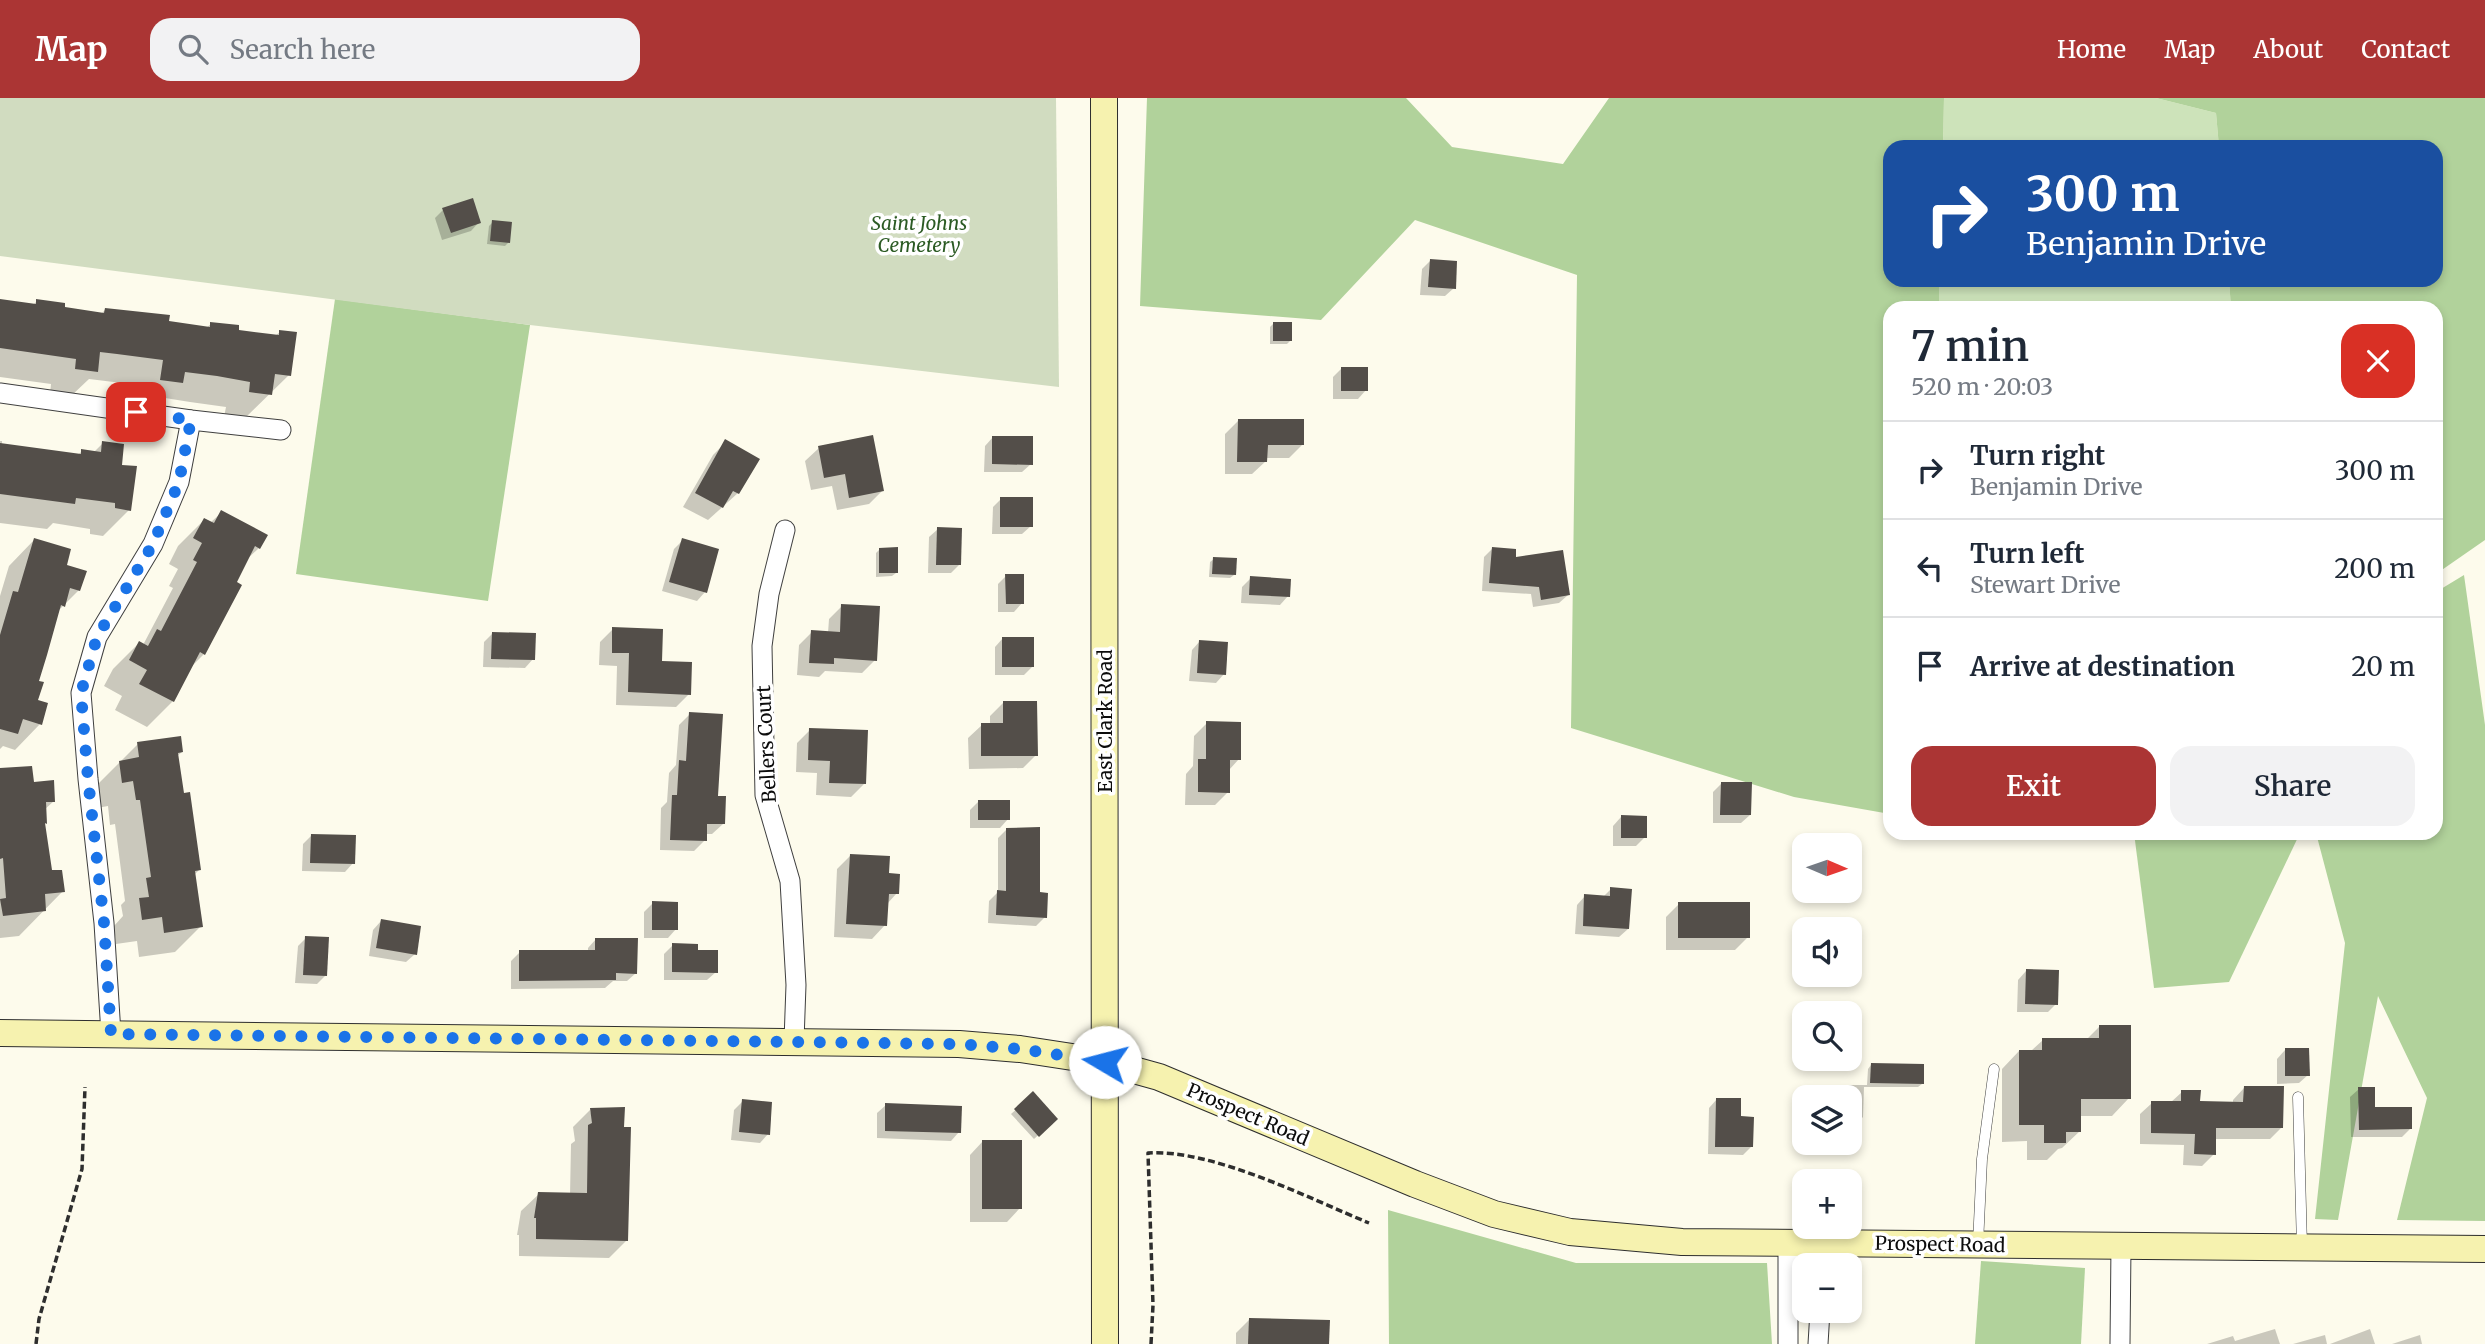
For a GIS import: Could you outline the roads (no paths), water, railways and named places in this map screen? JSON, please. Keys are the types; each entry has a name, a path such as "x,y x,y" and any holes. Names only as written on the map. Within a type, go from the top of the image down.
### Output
{"main road":[{"name":"East Clark Road","path":"1104,98 1105,1344"},
{"name":"Prospect Road","path":"0,1033 794,1041 959,1044 1020,1049 1105,1062 1160,1077 1415,1184 1494,1214 1570,1232 1682,1242 1788,1243 1818,1253"},
{"name":"Prospect Road","path":"1838,1253 1978,1245 2485,1249"}],"street":[{"path":"0,393 281,430"},
{"path":"111,1034 104,923 81,693 97,637 153,544 179,482 191,420"},
{"name":"Bellers Court","path":"785,530 769,594 762,646 765,795 790,881 796,985 794,1041"},
{"path":"1788,1243 1788,1344"},
{"path":"2120,1344 2121,1247"},
{"path":"1818,1344 1819,1323"}],"lane":[{"path":"1978,1245 1982,1159 1994,1069"},
{"path":"2298,1097 2302,1248"}],"park label":[{"name":"Saint Johns Cemetery","path":"919,234"}]}
